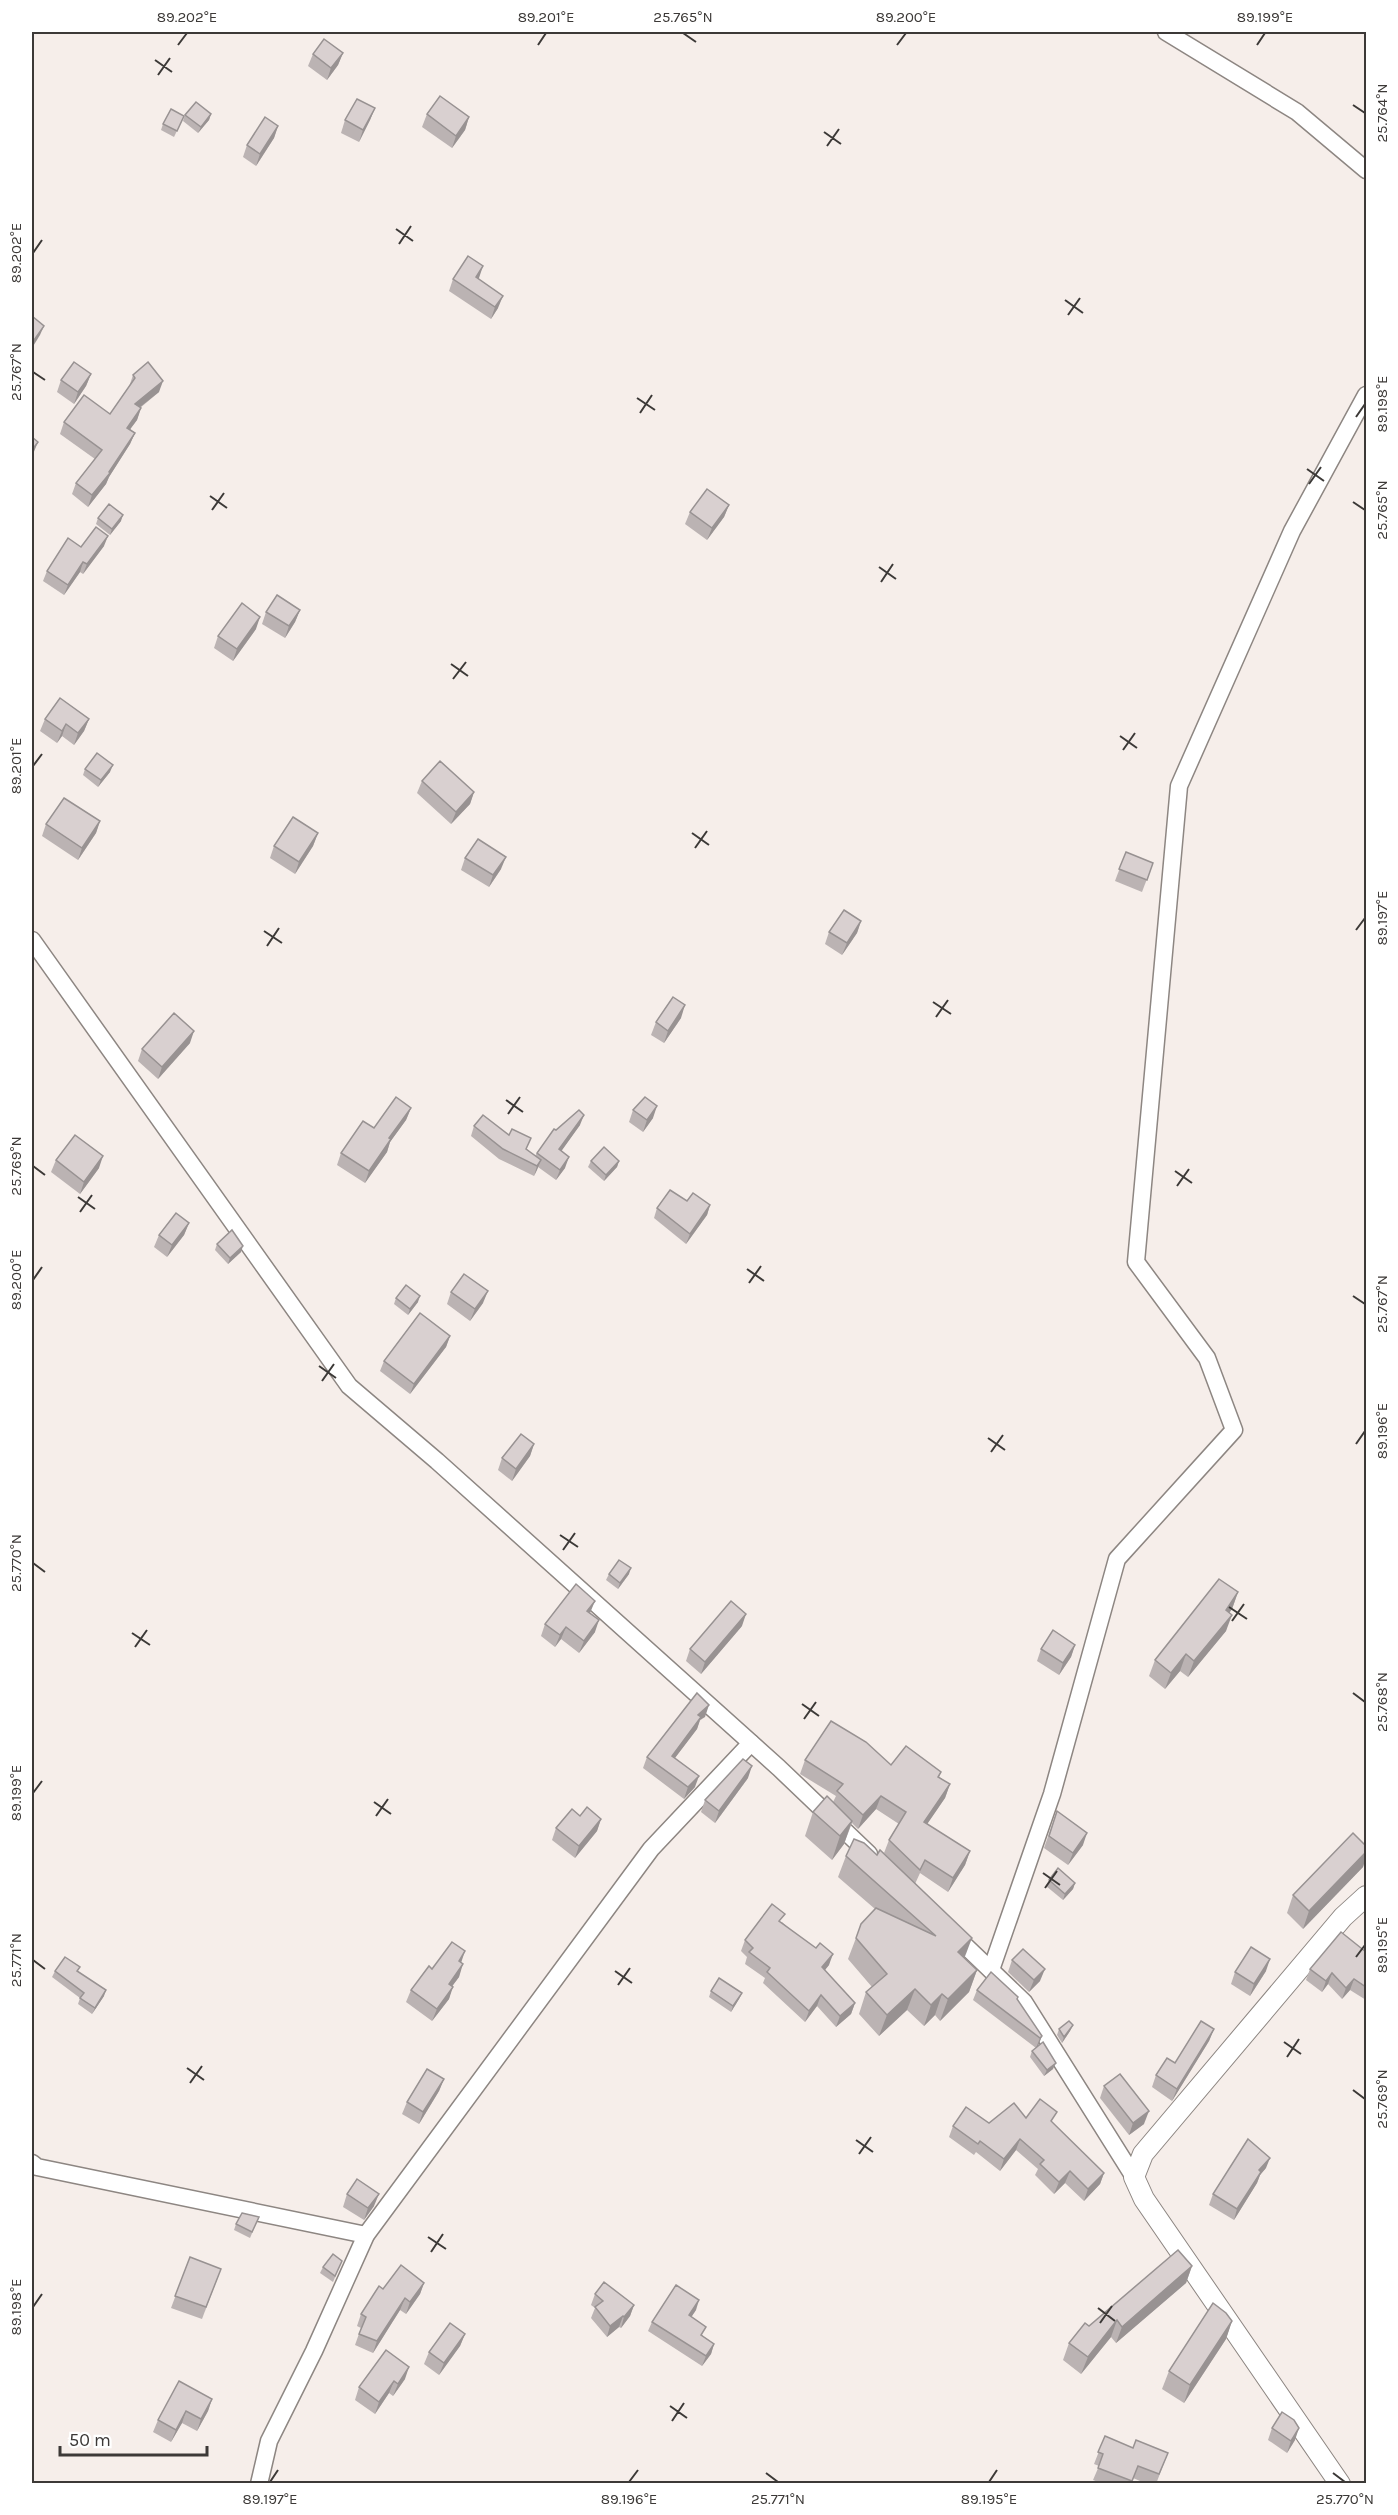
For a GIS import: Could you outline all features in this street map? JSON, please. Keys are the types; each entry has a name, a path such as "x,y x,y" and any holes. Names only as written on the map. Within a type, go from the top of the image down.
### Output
{"street":[{"path":"1166,32 1297,112 1366,170"},
{"path":"991,1970 1052,1794 1117,1559 1234,1430 1207,1358 1136,1262 1179,786 1292,531 1366,395"},
{"path":"32,940 349,1386 437,1461 751,1743 881,1865"},
{"path":"259,2484 269,2441 314,2351 366,2235 651,1849 751,1743"},
{"path":"1134,2177 1143,2154 1343,1917 1366,1896"},
{"path":"940,1922 1024,2002 1134,2177 1144,2199 1340,2484"},
{"path":"32,2163 37,2167 366,2235"}],"building":[{"path":"324,39 343,53 331,68 313,54"},
{"path":"440,96 469,117 456,136 427,114"},
{"path":"357,99 375,108 363,130 345,120"},
{"path":"196,102 211,114 201,127 185,115"},
{"path":"171,109 184,116 177,131 163,124"},
{"path":"265,117 278,126 260,154 247,145"},
{"path":"468,256 483,266 476,277 503,296 495,307 453,279"},
{"path":"32,316 44,326 32,343"},
{"path":"74,362 91,374 78,392 61,380"},
{"path":"148,362 163,381 135,404 141,408 127,428 135,433 110,473 92,495 76,483 102,450 64,422 84,395 110,414 135,378 133,375"},
{"path":"32,437 38,442 32,450"},
{"path":"707,489 729,505 712,528 690,512"},
{"path":"109,504 123,515 112,529 98,518"},
{"path":"96,527 108,536 87,564 83,562 68,585 47,571 68,538 81,547"},
{"path":"277,595 300,610 289,626 266,612"},
{"path":"242,603 260,617 237,649 218,636"},
{"path":"60,698 89,719 78,733 66,724 62,731 45,719"},
{"path":"97,753 113,765 101,780 85,769"},
{"path":"440,761 474,792 456,812 422,781"},
{"path":"64,798 100,821 82,848 46,824"},
{"path":"293,817 318,833 299,862 274,846"},
{"path":"478,839 506,857 493,875 465,858"},
{"path":"1126,852 1153,863 1147,880 1119,869"},
{"path":"844,910 861,921 847,943 829,932"},
{"path":"673,997 685,1005 668,1031 656,1022"},
{"path":"174,1013 194,1031 162,1067 142,1049"},
{"path":"396,1097 411,1108 369,1171 341,1153 363,1121 374,1128"},
{"path":"645,1097 657,1106 647,1120 633,1110"},
{"path":"579,1110 584,1115 559,1149 569,1157 560,1170 537,1153 554,1129 556,1130"},
{"path":"483,1115 509,1135 512,1129 531,1138 526,1149 541,1160 537,1166 503,1149 474,1126"},
{"path":"75,1135 103,1156 84,1182 56,1160"},
{"path":"604,1147 619,1161 606,1175 591,1161"},
{"path":"670,1190 687,1201 693,1193 710,1205 690,1234 657,1208"},
{"path":"176,1213 189,1223 172,1245 159,1235"},
{"path":"232,1230 243,1246 230,1258 217,1244"},
{"path":"464,1274 488,1291 475,1309 451,1292"},
{"path":"406,1285 420,1296 410,1309 396,1298"},
{"path":"420,1313 450,1336 414,1384 384,1361"},
{"path":"521,1434 534,1444 516,1469 502,1458"},
{"path":"619,1560 631,1568 620,1583 609,1574"},
{"path":"1219,1579 1238,1592 1226,1610 1232,1615 1194,1661 1186,1654 1171,1673 1155,1660"},
{"path":"576,1584 595,1601 587,1611 599,1620 584,1641 566,1627 560,1635 545,1624"},
{"path":"731,1601 746,1614 705,1662 690,1649"},
{"path":"1053,1630 1075,1645 1063,1663 1041,1649"},
{"path":"697,1693 709,1705 698,1715 701,1717 672,1756 699,1776 688,1787 647,1757"},
{"path":"831,1721 866,1742 891,1765 906,1746 941,1772 938,1777 950,1784 924,1822 970,1851 953,1878 925,1860 920,1870 889,1840 906,1812 881,1796 863,1815 837,1791 843,1784 805,1760"},
{"path":"743,1759 752,1766 719,1811 705,1800"},
{"path":"827,1796 852,1821 840,1836 813,1812"},
{"path":"587,1807 601,1819 579,1846 556,1828 572,1809 580,1816"},
{"path":"1057,1811 1087,1833 1073,1853 1049,1836"},
{"path":"1353,1833 1366,1846 1366,1852 1309,1911 1293,1895"},
{"path":"854,1839 864,1843 877,1855 880,1850 972,1938 958,1952 977,1970 948,1999 942,1994 931,2005 915,1989 887,2015 866,1992 887,1974 856,1938 861,1924 876,1908 936,1936 846,1856"},
{"path":"1058,1868 1075,1883 1065,1894 1049,1880"},
{"path":"772,1904 785,1914 779,1921 816,1948 820,1943 833,1954 822,1967 855,2003 840,2016 821,1995 809,2011 767,1972 770,1968 749,1952 753,1948 745,1940"},
{"path":"1341,1932 1366,1952 1366,1987 1354,1979 1346,1988 1332,1973 1326,1981 1310,1969"},
{"path":"452,1942 465,1951 459,1961 463,1964 449,1984 453,1987 437,2009 411,1990 429,1966 432,1969"},
{"path":"1251,1947 1270,1959 1254,1984 1235,1972"},
{"path":"1023,1949 1045,1969 1034,1980 1012,1960"},
{"path":"65,1957 80,1967 77,1971 106,1990 95,2008 80,1998 84,1993 55,1971"},
{"path":"991,1972 1018,1997 1017,1999 1042,2036 1040,2038 977,1990"},
{"path":"719,1978 742,1993 733,2006 711,1991"},
{"path":"1069,2021 1073,2025 1064,2037 1059,2029"},
{"path":"1201,2021 1214,2029 1177,2089 1156,2075 1167,2058 1175,2063"},
{"path":"1043,2042 1056,2063 1047,2070 1032,2051"},
{"path":"427,2069 444,2079 423,2112 407,2102"},
{"path":"1120,2074 1149,2111 1133,2123 1104,2086"},
{"path":"1040,2099 1057,2112 1051,2121 1104,2173 1088,2189 1070,2171 1059,2182 1040,2164 1044,2160 1020,2139 1004,2159 980,2141 978,2144 953,2126 966,2107 989,2123 1014,2103 1026,2118"},
{"path":"1248,2139 1270,2158 1259,2170 1261,2172 1237,2209 1213,2194"},
{"path":"357,2179 379,2194 368,2208 347,2194"},
{"path":"242,2213 259,2217 252,2232 236,2224"},
{"path":"1178,2250 1192,2266 1122,2327 1117,2320 1088,2357 1069,2343 1085,2323 1089,2326"},
{"path":"333,2254 342,2261 335,2276 323,2267"},
{"path":"190,2257 221,2269 206,2307 175,2296"},
{"path":"401,2265 424,2283 410,2302 405,2298 377,2341 359,2334 366,2317 361,2314 379,2286 383,2289"},
{"path":"604,2282 634,2305 624,2317 610,2326 595,2307 603,2301 595,2294"},
{"path":"676,2285 699,2300 689,2315 706,2327 701,2335 714,2344 706,2356 652,2322"},
{"path":"1213,2303 1232,2321 1190,2385 1169,2371"},
{"path":"450,2323 465,2334 444,2363 429,2352"},
{"path":"386,2350 409,2367 398,2384 394,2381 379,2402 359,2387"},
{"path":"179,2381 212,2399 201,2419 186,2411 176,2430 158,2420"},
{"path":"1282,2412 1294,2420 1299,2428 1291,2441 1272,2428"},
{"path":"1105,2436 1133,2448 1136,2440 1168,2453 1159,2474 1138,2466 1132,2481 1098,2468 1103,2454 1098,2452"}]}
